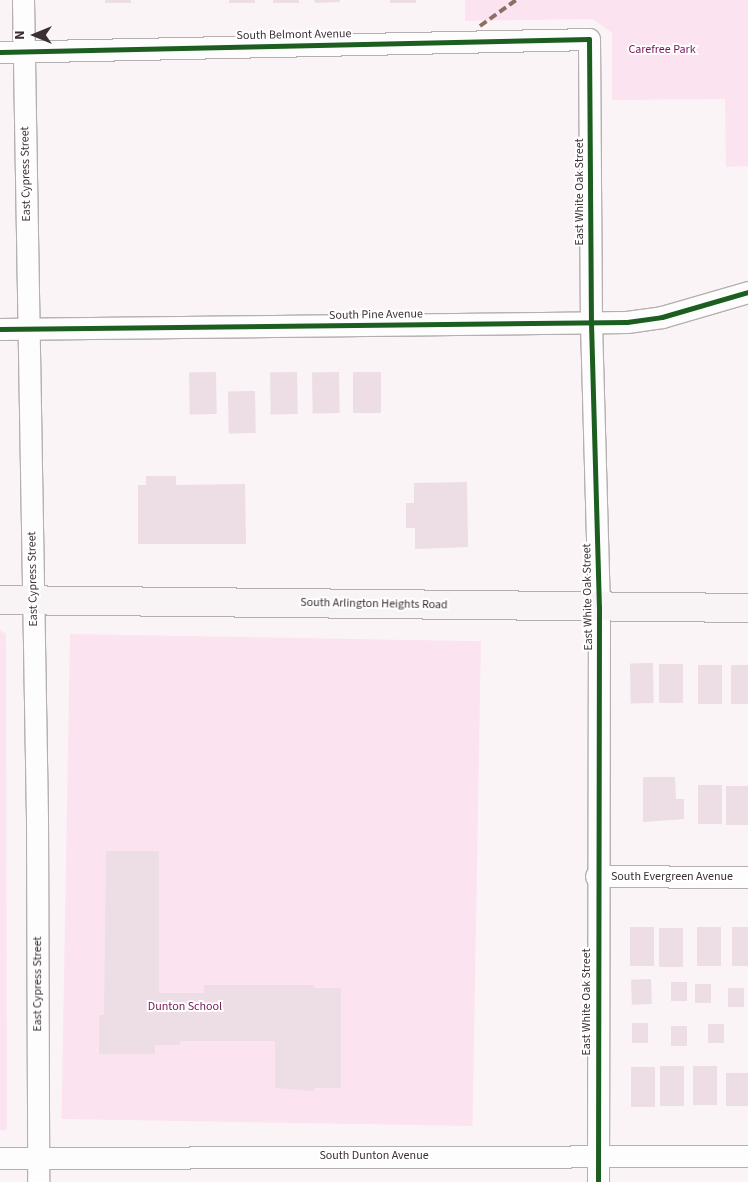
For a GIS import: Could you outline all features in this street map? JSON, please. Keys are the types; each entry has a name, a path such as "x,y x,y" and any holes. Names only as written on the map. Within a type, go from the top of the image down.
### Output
{"main road":[{"name":"South Arlington Heights Road","path":"0,600 748,608"}],"street":[{"name":"East Cypress Street","path":"23,0 33,601 38,1182"},
{"name":"South Belmont Avenue","path":"0,52 589,39"},
{"name":"East White Oak Street","path":"589,39 591,323 599,607 596,876 598,1182"},
{"name":"South Pine Avenue","path":"0,329 591,323 662,317 748,292"},
{"name":"South Evergreen Avenue","path":"596,876 748,877"},
{"name":"South Dunton Avenue","path":"0,1158 748,1156"}],"green space":[{"name":"Carefree Park","path":"465,0 748,0 748,166 726,167 725,99 612,100 612,33 593,19 465,21"},
{"path":"0,630 6,634 7,1130 0,1130"},
{"name":"Dunton School","path":"70,634 481,641 472,1126 62,1119"}],"building":[{"path":"105,0 131,0 131,3 105,3"},
{"path":"229,0 255,0 255,3 229,3"},
{"path":"273,0 299,0 299,3 273,3"},
{"path":"314,0 340,0 340,2 315,3"},
{"path":"390,0 416,0 416,3 390,3"},
{"path":"189,372 216,372 217,414 190,414"},
{"path":"270,372 297,372 298,414 271,414"},
{"path":"312,372 339,372 340,413 313,413"},
{"path":"353,372 381,372 381,413 353,413"},
{"path":"228,391 255,391 256,433 229,433"},
{"path":"146,476 176,476 176,485 245,484 246,544 138,544 138,485 146,485"},
{"path":"467,482 468,547 415,549 415,528 406,528 406,503 414,503 414,483"},
{"path":"630,663 653,663 654,703 631,703"},
{"path":"659,664 683,664 683,703 659,703"},
{"path":"698,665 722,665 722,704 698,704"},
{"path":"731,665 748,665 748,704 731,704"},
{"path":"643,777 675,777 676,799 684,799 684,819 643,822"},
{"path":"698,785 722,785 722,824 698,824"},
{"path":"726,786 748,786 748,825 726,825"},
{"path":"106,851 159,851 159,993 204,993 204,985 314,985 314,988 341,988 341,1088 314,1088 314,1091 275,1088 275,1041 180,1041 180,1045 155,1045 155,1054 99,1054 99,1015 104,1015"},
{"path":"630,927 654,927 654,966 630,966"},
{"path":"697,927 721,927 721,966 697,966"},
{"path":"732,927 748,927 748,966 732,966"},
{"path":"659,928 683,928 683,967 659,967"},
{"path":"651,979 652,1004 632,1005 631,980"},
{"path":"671,982 687,982 687,1001 671,1001"},
{"path":"695,984 711,984 711,1003 695,1003"},
{"path":"728,988 744,988 744,1007 728,1007"},
{"path":"632,1023 648,1023 648,1043 632,1043"},
{"path":"708,1024 724,1024 724,1043 708,1043"},
{"path":"671,1026 687,1026 687,1046 671,1046"},
{"path":"660,1066 684,1066 684,1106 660,1106"},
{"path":"693,1066 717,1066 717,1105 693,1105"},
{"path":"631,1067 655,1067 655,1107 631,1107"},
{"path":"726,1073 748,1073 748,1106 726,1106"}],"marked path":[{"path":"480,26 516,0"}],"cycle path":[{"path":"0,52 589,39 591,323 599,607 598,1182"},
{"path":"0,329 627,322 662,317 748,292"}]}
